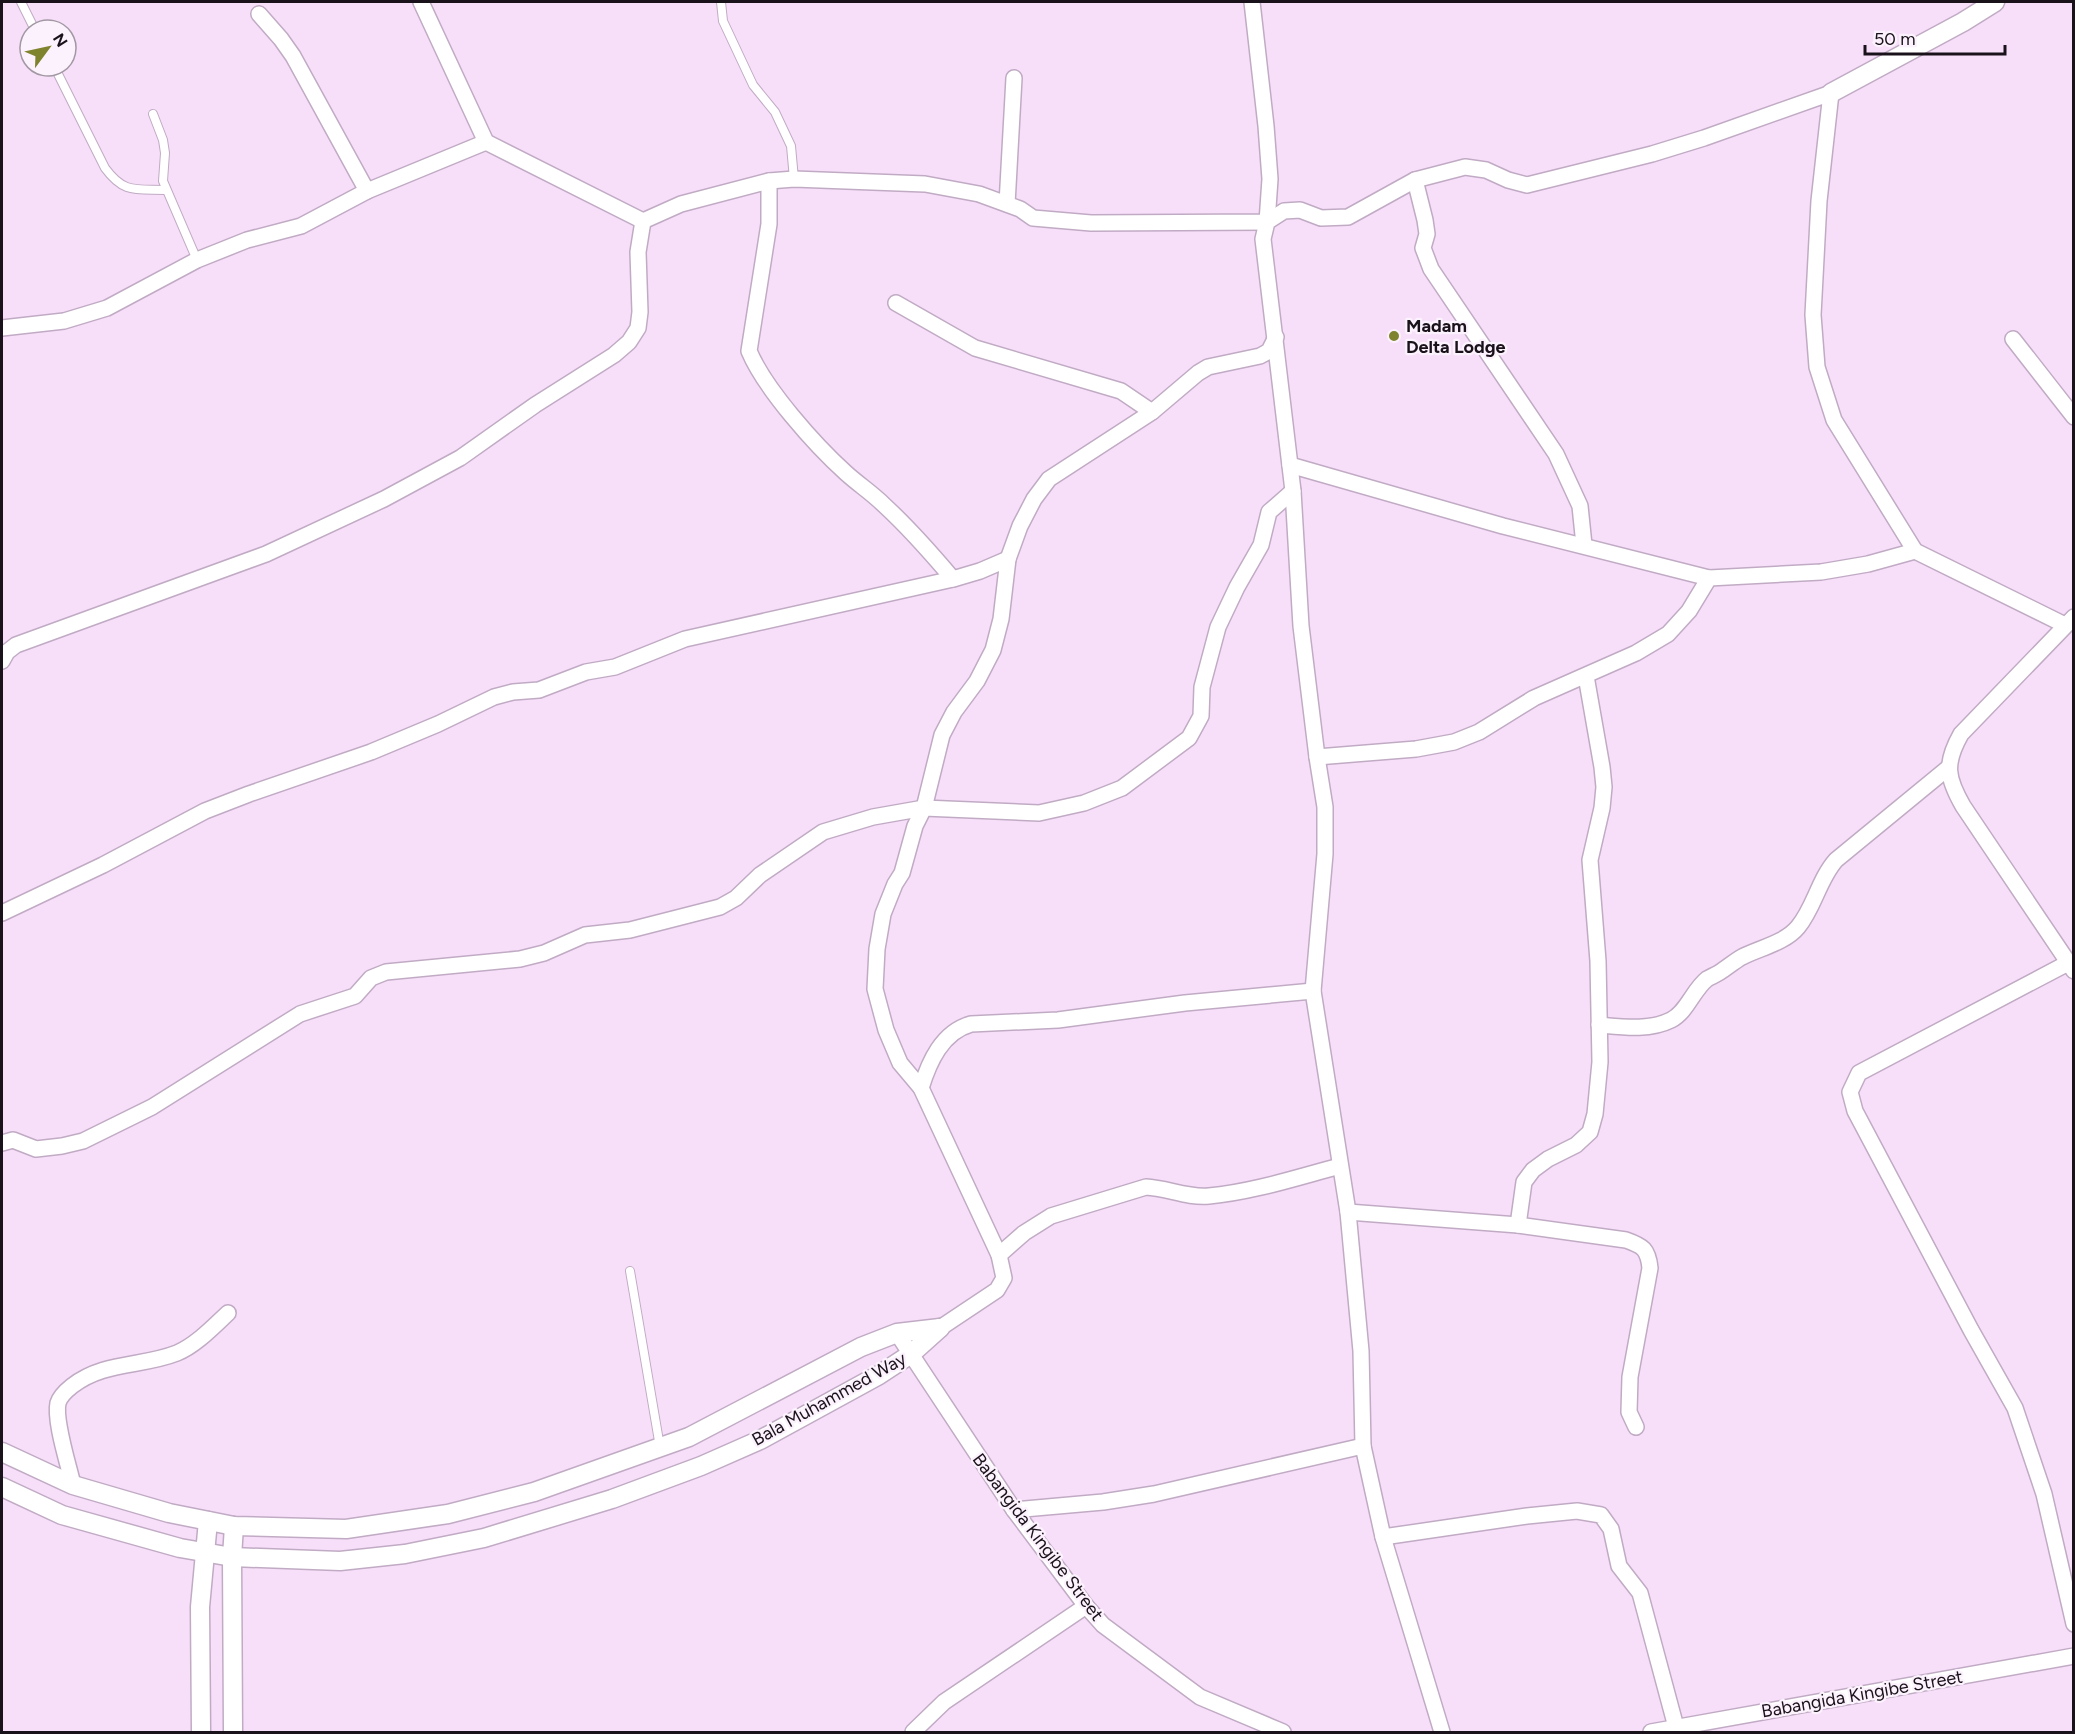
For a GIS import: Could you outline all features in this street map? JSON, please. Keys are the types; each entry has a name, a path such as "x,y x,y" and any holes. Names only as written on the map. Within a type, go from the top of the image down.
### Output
{"street":[{"path":"421,2 486,142 643,221"},
{"path":"1252,2 1270,179 1267,222 1263,239 1293,491 1301,626 1325,807 1324,854 1313,991 1348,1212 1361,1351 1363,1446 1383,1537 1442,1732"},
{"path":"643,221 681,204 769,181 794,179 926,184 979,194 1007,204 1033,218 1091,223 1267,222 1284,211 1300,210 1321,218 1348,218 1415,180 1465,167 1486,170 1508,180 1527,185 1652,154 1746,124 1831,93 1963,22 1995,2"},
{"path":"259,14 293,56 367,191"},
{"path":"1007,204 1014,78"},
{"path":"1831,93 1819,201 1813,315 1816,368 1834,420 1915,551 2069,621 1960,734 1952,749 1948,768 1953,787 1963,806 2071,967 1859,1073 1850,1092 1855,1111 2015,1408 2044,1494 2073,1624"},
{"path":"2,328 64,321 107,308 197,260 247,240 301,226 367,191 486,142"},
{"path":"1415,180 1427,234 1423,248 1431,269 1556,454 1580,506 1584,545"},
{"path":"769,181 769,224 749,351 756,367 797,421 825,452 884,505 953,579"},
{"path":"2,661 7,652 16,645 266,554 384,499 460,458 535,405 614,355 629,342 638,328 640,312 638,252 643,221"},
{"path":"896,303 975,348 1121,391 1152,412"},
{"path":"940,1328 997,1290 1004,1278 999,1255 921,1088 900,1063 886,1030 875,989 877,949 883,914 902,873 915,826 924,808 942,735 993,650 1001,620 1008,559 1020,526 1034,499 1049,479 1152,412 1198,373 1208,367 1260,356 1269,351 1276,337"},
{"path":"2013,339 2073,417"},
{"path":"1290,465 1503,526 1709,578 1821,572 1868,564 1915,551"},
{"path":"2,1143 12,1140 36,1149 83,1141 152,1107 300,1014 355,996 375,975 520,959 544,952 585,934 630,930 720,907 736,898 760,875 823,832 873,817 924,808 1039,813 1084,803 1122,788 1189,738 1201,716 1202,687 1218,627 1261,545 1269,512 1293,491"},
{"path":"2,913 103,865 205,811 371,752 494,698 539,690 586,672 615,667 685,639 953,579 1008,559"},
{"path":"1317,758 1416,749 1454,742 1479,732 1534,698 1636,653 1668,634 1689,611 1709,578"},
{"path":"1518,1225 1524,1182 1533,1170 1548,1159 1576,1145 1590,1132 1595,1114 1600,1062 1598,961 1590,860 1602,808 1604,787 1586,676"},
{"path":"1599,1025 1640,1027 1658,1025 1672,1020 1708,978 1739,958 1788,936 1803,920 1830,867 1836,860 1948,768"},
{"path":"921,1088 937,1051 951,1033 971,1024 1058,1020 1185,1003 1313,991"},
{"path":"999,1255 1024,1233 1051,1216 1146,1187 1162,1188 1187,1196 1209,1196 1247,1190 1340,1166"},
{"path":"1348,1212 1518,1225 1626,1240 1642,1245 1647,1250 1649,1276 1630,1377 1629,1412 1636,1427"},
{"path":"73,1485 58,1415 58,1402 66,1390 96,1371 179,1352 197,1340 228,1313"},
{"name":"Bala Muhammed Way","path":"2,1452 73,1485 169,1513 234,1526 346,1529 448,1514 534,1492 689,1437 861,1347 897,1333 940,1328"},
{"name":"Bala Muhammed Way","path":"2,1487 62,1515 180,1548 232,1557 340,1561 405,1554 494,1535 612,1499 701,1466 760,1440 879,1375 911,1354 940,1328"},
{"name":"Babangida Kingibe Street","path":"897,1333 1014,1510 1086,1606 1103,1625 1200,1697 1283,1732"},
{"path":"1014,1510 1103,1502 1154,1494 1363,1446"},
{"path":"1383,1537 1527,1516 1577,1511 1601,1515 1611,1529 1619,1566 1640,1593 1676,1727"},
{"path":"201,1732 200,1607 208,1521"},
{"path":"233,1732 232,1557 234,1526"},
{"path":"913,1732 944,1702 1086,1606"},
{"name":"Babangida Kingibe Street","path":"1651,1732 2073,1656"}],"lane":[{"path":"21,2 29,18"},
{"path":"721,2 723,21 753,85 775,112 791,146 794,179"},
{"path":"60,78 105,168 115,182 126,188 165,190"},
{"path":"153,114 163,140 165,190 197,260"},
{"path":"630,1271 660,1448"}],"place":[{"name":"Madam Delta Lodge","path":"1394,336"}]}
